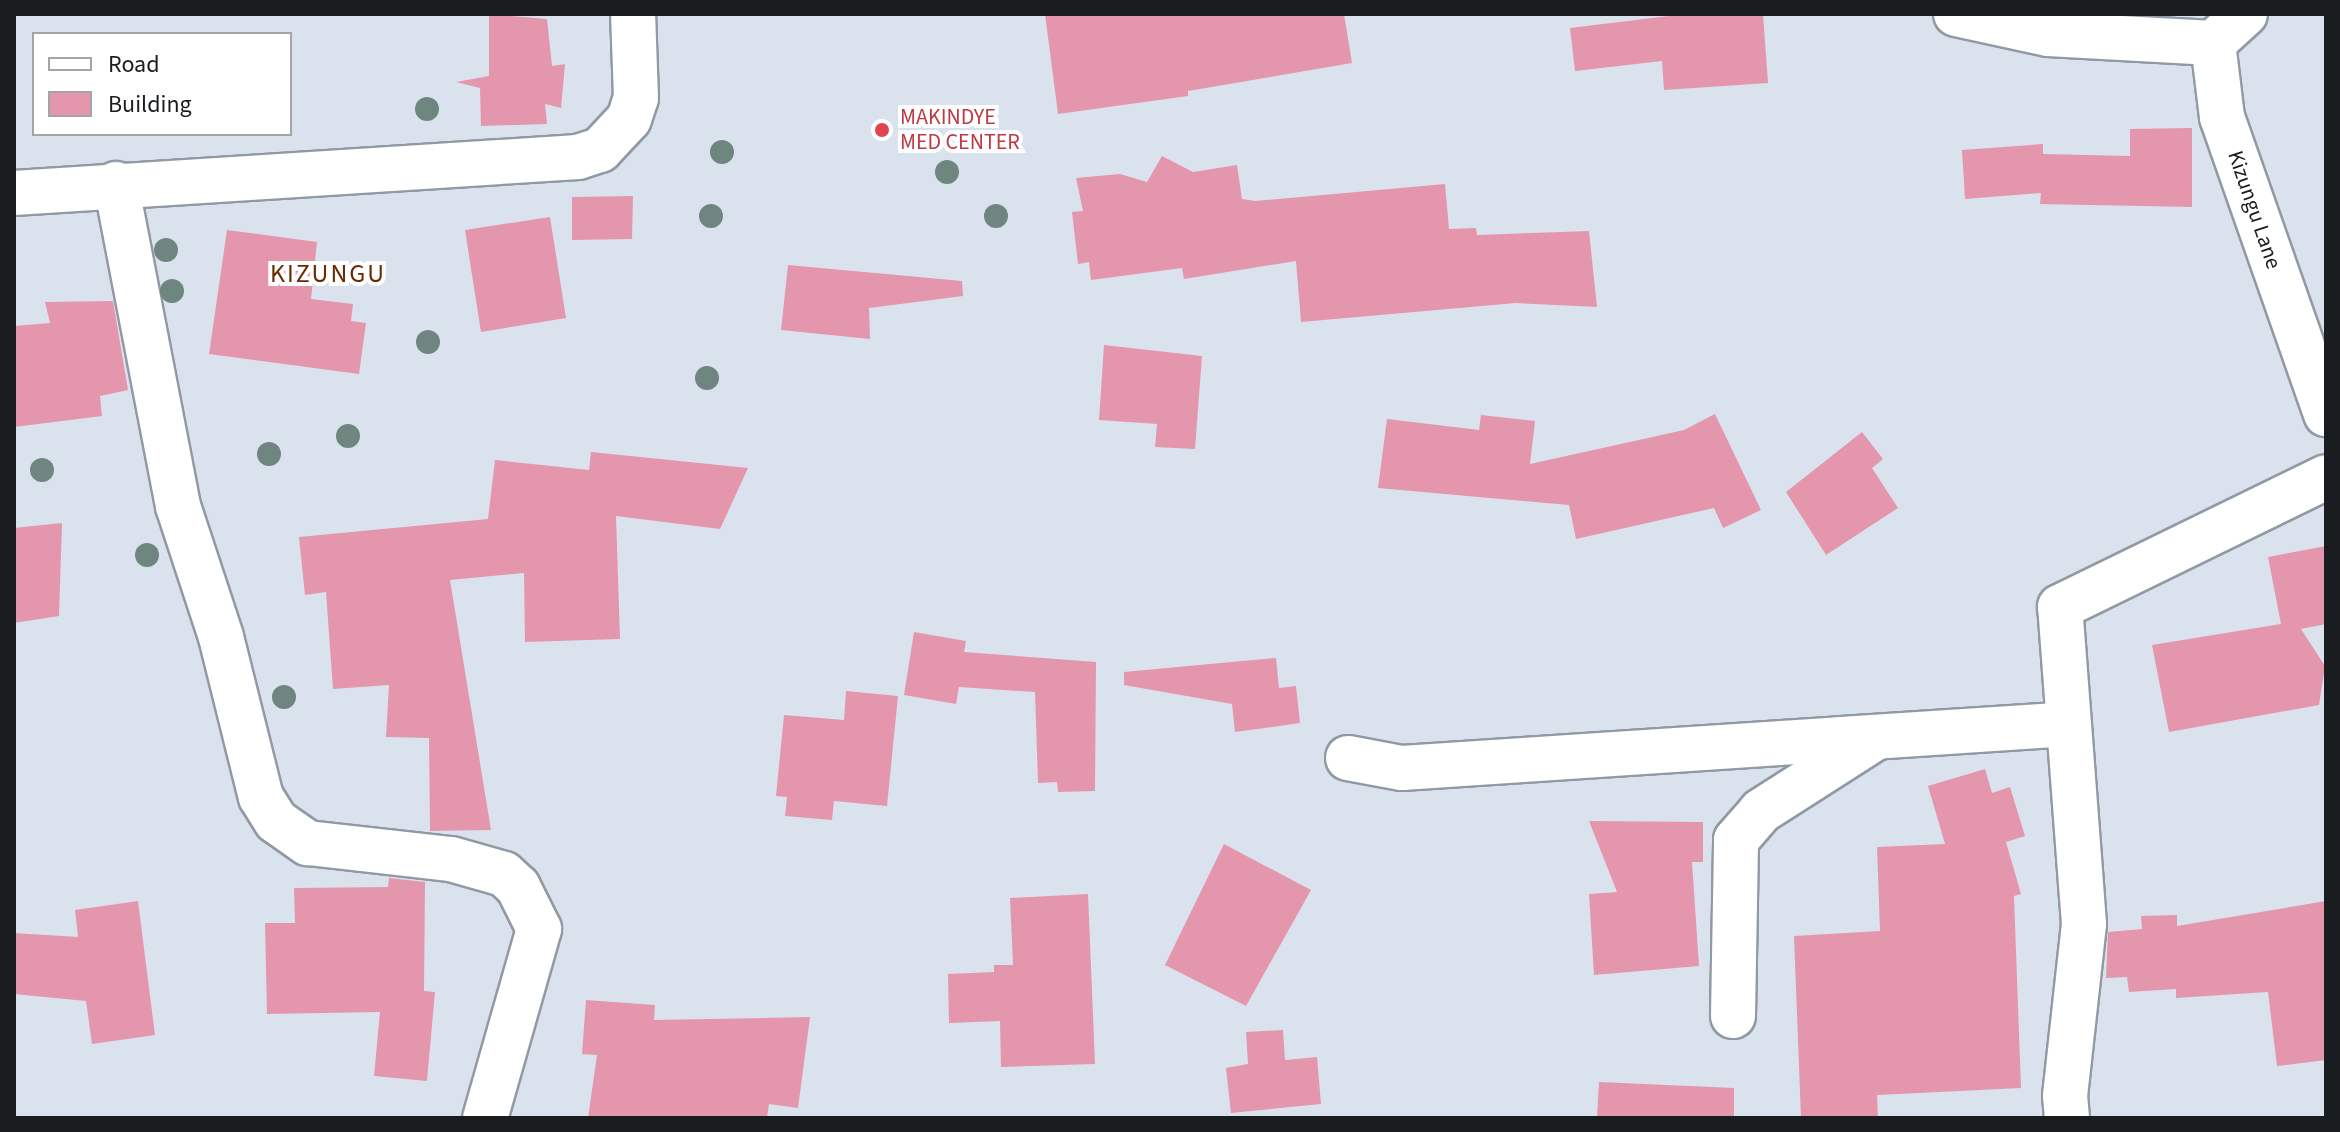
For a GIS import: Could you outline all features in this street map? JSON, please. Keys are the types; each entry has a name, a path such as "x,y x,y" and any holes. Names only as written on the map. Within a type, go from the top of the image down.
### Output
{"street":[{"path":"14,193 116,184 578,157 600,150 629,119 636,98 633,14"},
{"path":"1956,14 2048,34 2229,28"},
{"name":"Kizungu Lane","path":"2229,28 2222,117 2326,414"},
{"path":"116,184 178,506 221,637 261,797 276,821 308,843 451,859 504,874 518,887 535,918 539,929 531,968 485,1118"},
{"path":"2067,1118 2065,1096 2084,924 2060,607 2326,477"},
{"path":"1348,758 1402,768 2069,724"},
{"path":"1733,1016 1736,840 1761,811 1877,736"}],"building":[{"path":"489,14 547,19 552,66 565,64 561,108 545,104 547,124 481,126 480,88 456,82 489,76"},
{"path":"1045,14 1344,14 1352,63 1188,91 1188,96 1058,114"},
{"path":"1685,14 1763,14 1768,83 1664,90 1662,61 1575,71 1570,28"},
{"path":"2192,128 2192,207 2040,204 2041,193 1965,199 1962,150 2043,144 2043,154 2130,156 2130,129"},
{"path":"1162,156 1193,172 1237,165 1242,199 1255,201 1445,184 1449,229 1476,228 1477,235 1589,231 1597,307 1516,303 1301,322 1296,261 1184,279 1182,268 1091,280 1089,262 1078,264 1072,212 1083,211 1076,178 1120,174 1147,182"},
{"path":"633,196 632,239 572,240 572,197"},
{"path":"550,217 566,318 481,332 465,230"},
{"path":"227,230 317,242 311,299 353,304 351,321 366,323 359,374 209,354"},
{"path":"788,265 962,281 963,296 869,308 870,339 781,330"},
{"path":"113,301 128,390 100,396 102,416 14,427 14,326 50,323 45,302"},
{"path":"1104,345 1202,356 1195,449 1155,447 1157,424 1099,420"},
{"path":"1715,414 1761,510 1723,528 1714,508 1576,539 1569,505 1378,488 1387,419 1479,430 1481,415 1535,421 1530,464 1684,430"},
{"path":"1862,432 1883,459 1872,468 1898,508 1826,555 1786,492"},
{"path":"591,452 748,468 720,529 616,516 620,639 525,642 524,573 450,580 491,830 430,831 429,738 386,737 389,685 333,689 326,592 305,595 299,537 488,519 495,460 589,470"},
{"path":"62,523 59,616 14,623 14,528"},
{"path":"2326,546 2326,624 2301,629 2325,666 2319,705 2169,732 2152,645 2281,624 2268,557"},
{"path":"914,632 966,641 964,652 1096,662 1095,791 1058,792 1057,782 1038,783 1035,692 959,687 956,704 904,695"},
{"path":"1276,658 1279,688 1296,686 1300,723 1235,732 1232,704 1124,685 1124,672"},
{"path":"846,691 898,696 887,806 834,801 832,820 785,816 787,797 776,796 784,715 844,720"},
{"path":"1985,769 1992,793 2010,787 2025,836 2006,842 2021,894 2014,896 2021,1088 1877,1095 1878,1118 1801,1118 1794,936 1880,931 1877,847 1945,844 1928,786"},
{"path":"1589,821 1703,822 1703,862 1692,862 1699,966 1594,975 1589,894 1617,892"},
{"path":"1224,844 1311,890 1246,1006 1165,965"},
{"path":"389,878 425,882 424,991 435,992 427,1081 374,1076 380,1012 267,1014 265,923 295,923 294,888 388,887"},
{"path":"1088,894 1095,1064 1001,1067 1000,1021 949,1023 948,974 994,972 994,965 1013,965 1010,898"},
{"path":"138,901 155,1035 92,1044 86,1001 14,994 14,933 78,937 75,910"},
{"path":"2326,901 2326,1060 2277,1066 2268,992 2176,998 2176,989 2129,992 2127,977 2106,978 2108,932 2142,929 2141,916 2177,915 2177,926"},
{"path":"586,1000 655,1005 654,1020 810,1017 798,1108 769,1104 767,1118 588,1118 597,1055 582,1054"},
{"path":"1283,1030 1285,1060 1317,1057 1321,1104 1231,1113 1226,1068 1248,1064 1246,1032"},
{"path":"1599,1082 1734,1088 1734,1118 1597,1118"}],"place":[{"name":"MAKINDYE MED CENTER","path":"882,130"}],"district":[{"name":"KIZUNGU","path":"328,274"}]}
